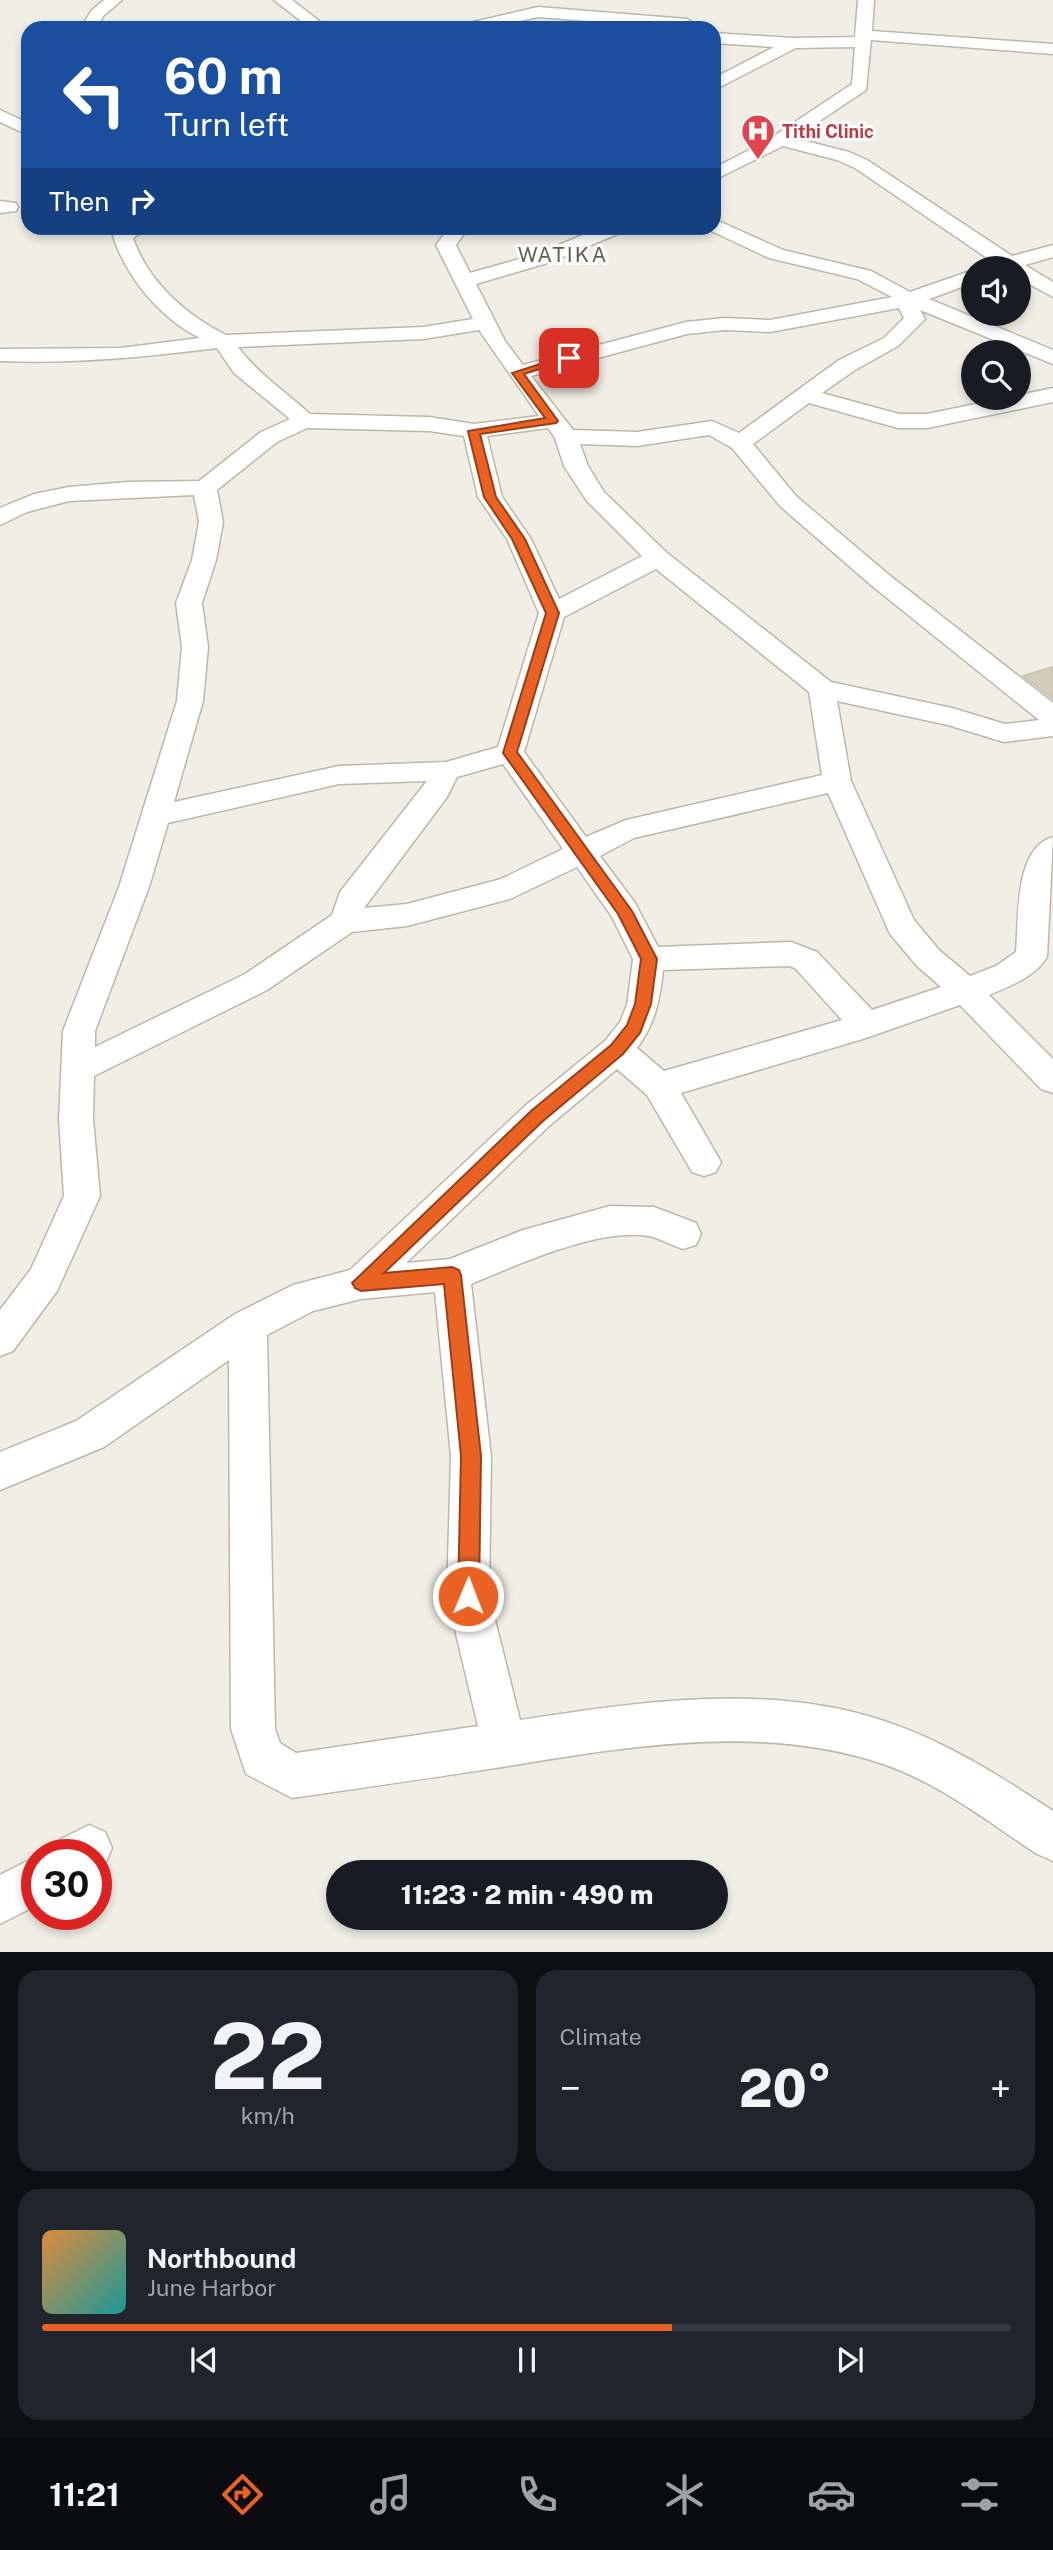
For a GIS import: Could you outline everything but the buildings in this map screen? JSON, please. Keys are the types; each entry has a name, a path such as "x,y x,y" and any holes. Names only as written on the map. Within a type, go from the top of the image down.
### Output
{"street":[{"path":"92,21 96,14 114,0"},
{"path":"282,0 310,21"},
{"path":"502,0 519,14"},
{"path":"721,172 780,140 860,86 863,38 870,2"},
{"path":"492,21 538,12 674,21"},
{"path":"721,38 793,43 863,38 977,41 1053,49"},
{"path":"721,81 793,43"},
{"path":"0,115 21,126"},
{"path":"780,140 844,156 861,164 993,256"},
{"path":"721,156 738,163"},
{"path":"721,228 776,254 864,275 901,294 915,318 891,342 848,365 740,443"},
{"path":"125,235 123,236 128,255 167,306 196,328 223,341 242,368 273,391 304,421"},
{"path":"447,235 446,245 485,323 517,373 559,429 594,496 658,558 822,689 951,717 1004,733 1053,727"},
{"path":"464,281 544,258 598,235"},
{"path":"1031,259 1053,251"},
{"path":"1031,278 1053,290"},
{"path":"517,373 685,328 725,324 770,326 905,301 961,280"},
{"path":"905,301 932,306 1053,358"},
{"path":"0,355 51,357 120,354 223,341 423,333 485,323"},
{"path":"805,396 898,421 927,421 1053,395"},
{"path":"5,508 107,488 205,488 270,437 304,421 429,425 474,431 559,429 637,439 712,428 740,443 788,501 880,580 1053,717"},
{"path":"474,431 490,497 519,539 552,613 510,753"},
{"path":"0,1339 44,1280 82,1196 76,1119 79,1031 125,912 190,701 195,647 189,603 204,560 211,522 205,488"},
{"path":"552,613 658,558"},
{"path":"822,689 837,781 901,926 928,958 966,991 1053,1080"},
{"path":"155,816 339,775 446,771 510,753"},
{"path":"361,1283 537,1116 617,1050 634,1028 643,1004 649,959 624,911 510,753"},
{"path":"345,921 351,900 437,790 446,771"},
{"path":"77,1069 256,982 345,921 407,915 510,888 626,830 837,781"},
{"path":"659,1086 866,1025 1007,974 1031,957 1040,861 1053,847"},
{"path":"649,959 791,954 806,960 866,1025"},
{"path":"617,1050 659,1086 704,1162"},
{"path":"0,1471 90,1434 248,1326 306,1297 361,1283 452,1275 523,1246 610,1221 654,1222 683,1234"},
{"path":"452,1275 471,1456 468,1596 504,1744"},
{"path":"248,1326 253,1729 262,1758 292,1776 611,1729 705,1721 774,1720 864,1736 925,1760 1053,1838"},
{"path":"0,1901 21,1889"}],"place":[{"name":"Tithi Clinic","path":"758,161"}],"district":[{"name":"WATIKA","path":"563,254"}],"route":[{"path":"468,1596 471,1456 452,1275 361,1283 537,1116 617,1050 634,1028 643,1004 649,959 624,911 510,753 552,613 519,539 490,497 474,431 552,421 517,373 569,358"}]}
